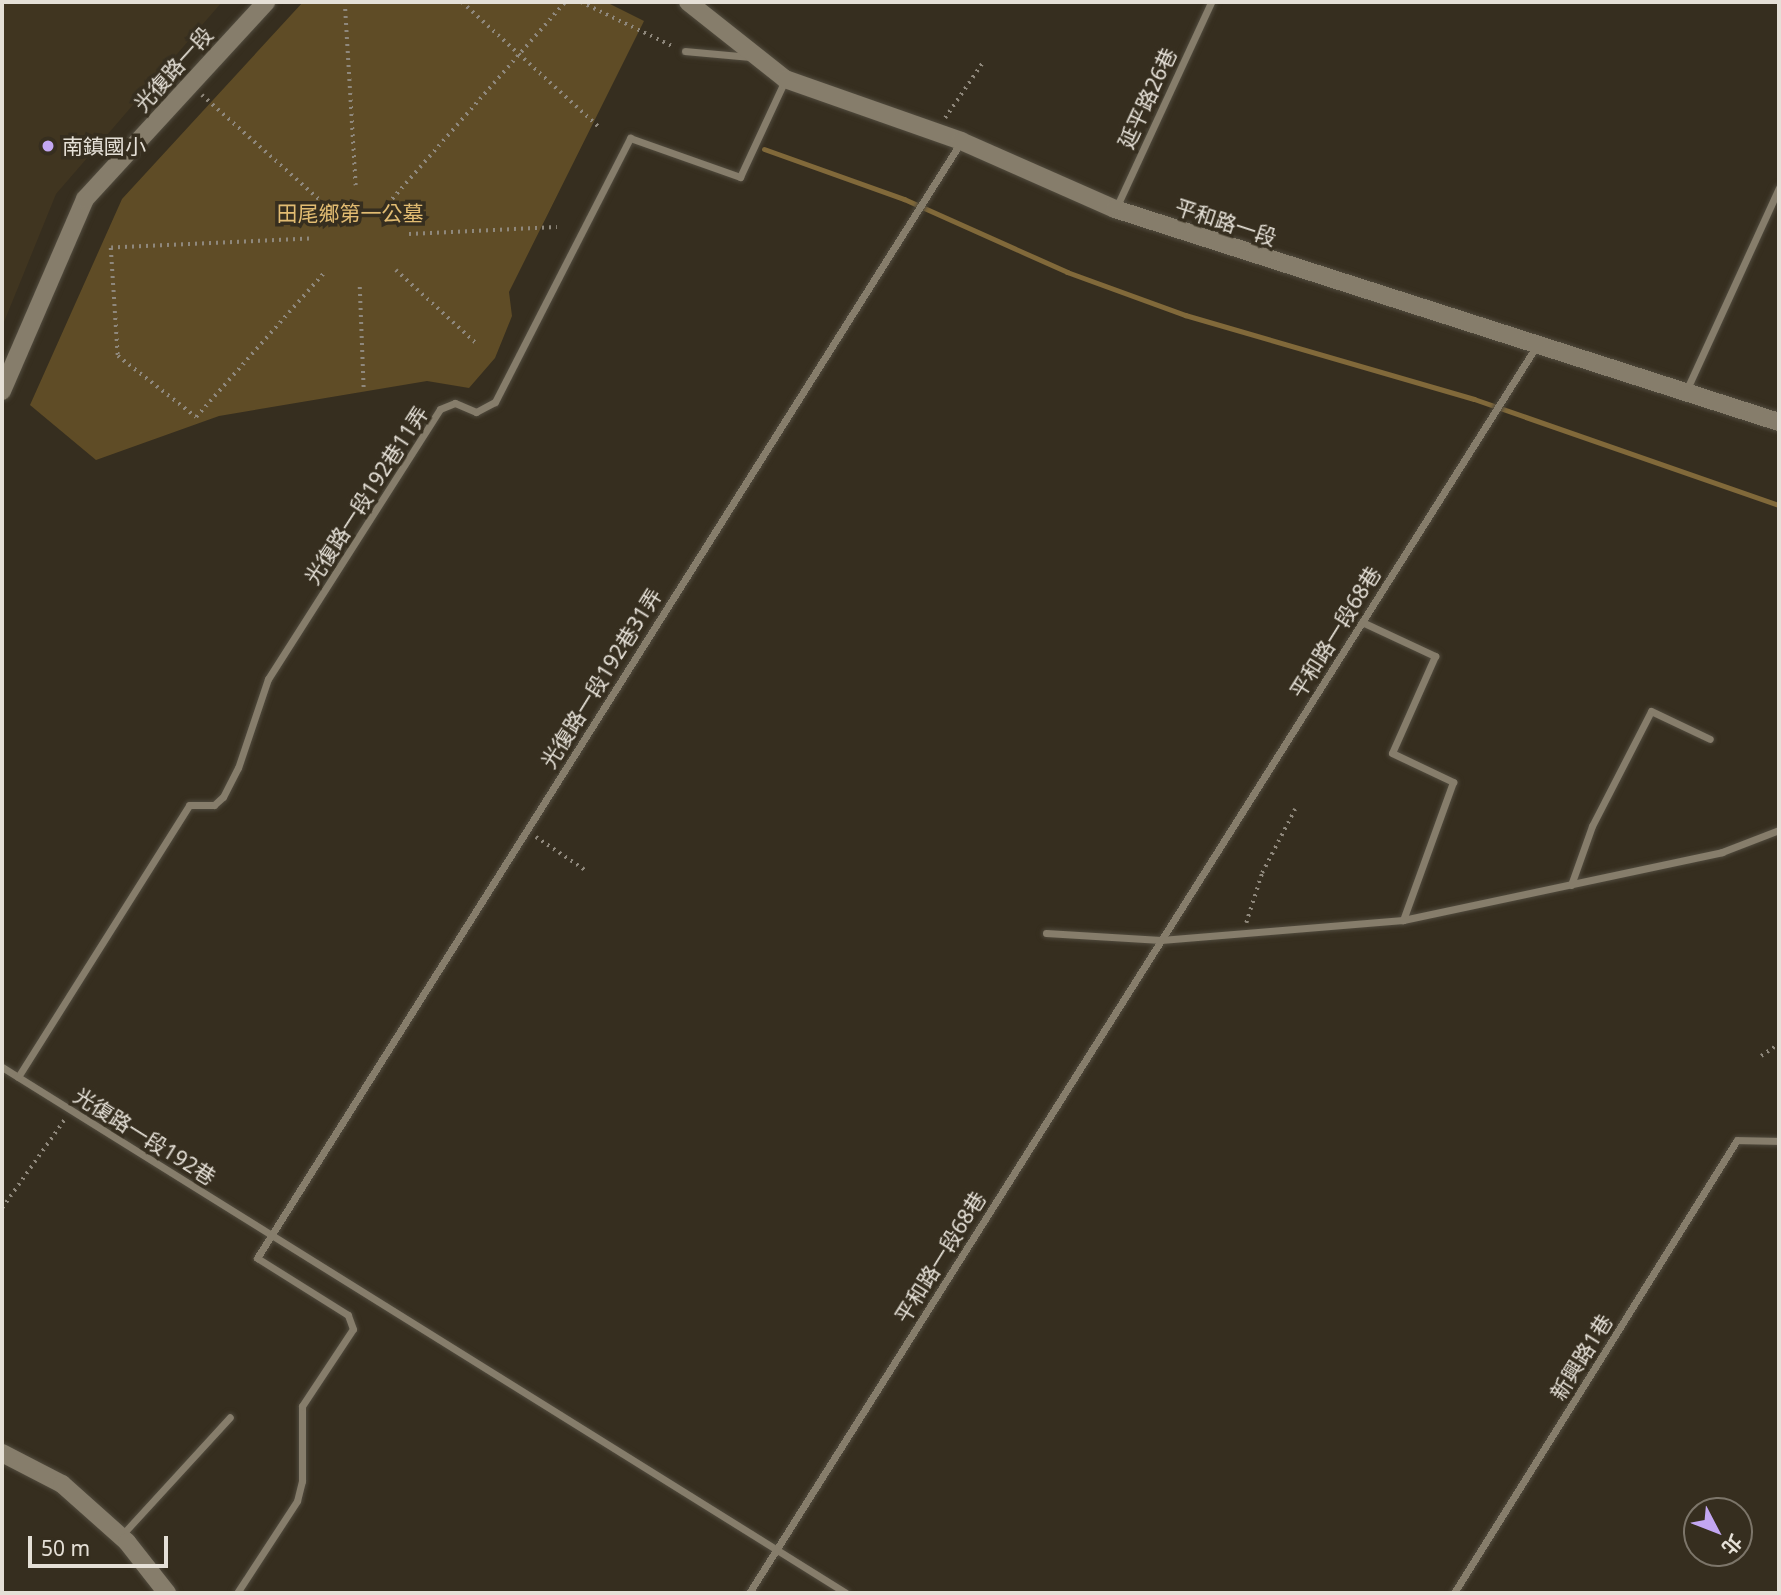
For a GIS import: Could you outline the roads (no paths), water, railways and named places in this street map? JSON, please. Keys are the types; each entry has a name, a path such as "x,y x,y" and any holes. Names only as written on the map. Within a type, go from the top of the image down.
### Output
{"street":[{"name":"光復路一段","path":"2,391 85,199 266,2"},
{"name":"平和路一段","path":"688,2 755,58 785,79 961,141 1115,209 1779,422"},
{"path":"2,1453 62,1484 121,1536 167,1593"}],"lane":[{"name":"延平路26巷","path":"1115,209 1211,2"},
{"path":"685,51 755,58"},
{"name":"光復路一段192巷11弄","path":"18,1077 189,805 214,805 223,797 238,768 268,678 440,409 456,403 475,412 495,402 593,218 630,138 740,177 785,79"},
{"name":"光復路一段192巷31弄","path":"269,1234 961,141"},
{"path":"1686,391 1779,188"},
{"name":"平和路一段68巷","path":"749,1593 1538,344"},
{"path":"1362,622 1435,656 1392,753 1453,782 1403,920"},
{"path":"1572,885 1592,826 1651,711 1710,739"},
{"path":"1045,933 1161,940 1403,920 1722,852 1779,831"},
{"name":"光復路一段192巷","path":"2,1067 846,1593"},
{"name":"新興路1巷","path":"1454,1593 1737,1140 1779,1141"},
{"path":"237,1593 297,1501 302,1480 302,1406 353,1329 348,1315 257,1258 269,1234"},
{"path":"121,1536 144,1515 170,1480 190,1466 230,1417"}],"waterway":[{"path":"764,149 904,199 1067,272 1185,315 1474,399 1779,505"}],"place":[{"name":"南鎮國小","path":"48,146"}],"park label":[{"name":"田尾鄉第一公墓","path":"350,213"}]}
